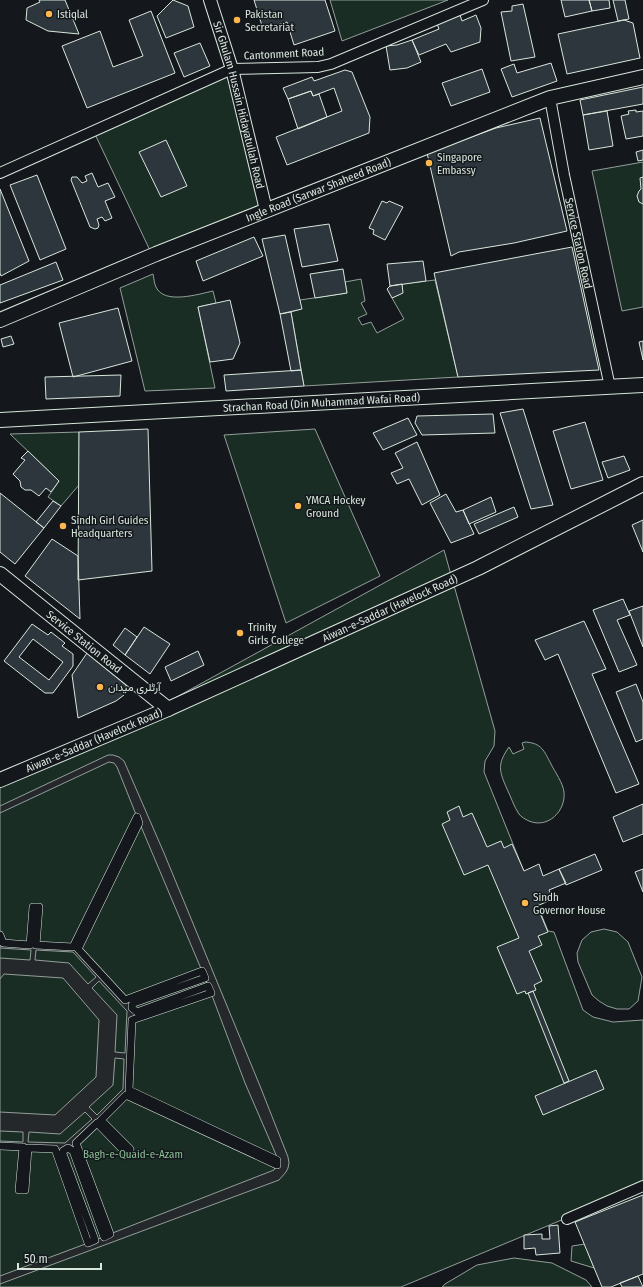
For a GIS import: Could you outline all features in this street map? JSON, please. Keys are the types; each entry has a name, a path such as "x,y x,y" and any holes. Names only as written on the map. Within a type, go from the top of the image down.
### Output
{"main road":[{"name":"Ingle Road (Sarwar Shaheed Road)","path":"0,320 156,254 550,98 643,77"},
{"name":"Strachan Road (Din Muhammad Wafai Road)","path":"0,420 643,385"},
{"name":"Aiwan-e-Saddar (Havelock Road)","path":"0,780 168,710 478,568 643,484"},
{"name":"Service Station Road","path":"0,574 168,710"}],"street":[{"name":"Sir Ghulam Hussain Hidayatullah Road","path":"210,0 232,69 266,210"},
{"name":"Cantonment Road","path":"0,173 232,69 318,67 331,64 483,0"},
{"name":"Service Station Road","path":"550,98 564,175 610,387"},
{"path":"0,935 3,943 30,945 33,907 39,907 36,945 73,947 137,816 139,823 78,949 125,1000 202,971 205,978 134,1003 132,1008 137,1012 208,986 211,993 132,1020 129,1090 278,1160 277,1165 126,1095 101,1120 130,1149 126,1153 97,1123 76,1143 110,1234 104,1237 73,1151 68,1148 63,1151 96,1240 88,1243 55,1149 28,1148 25,1190 20,1190 23,1147 0,1146"},
{"path":"568,1219 643,1186"}],"green space":[{"path":"330,0 448,0 342,41"},
{"path":"231,69 266,210 155,261 94,132"},
{"path":"643,162 643,307 622,311 592,171"},
{"path":"153,274 156,287 166,296 182,297 213,291 216,303 198,307 215,388 145,391 120,288"},
{"path":"361,279 365,301 361,303 367,314 358,318 362,325 371,322 377,333 404,319 392,298 402,293 402,284 435,280 458,377 304,386 291,312 301,309 300,300 347,293 345,282"},
{"name":"YMCA Hockey Ground","path":"315,429 380,576 286,623 224,435"},
{"path":"79,432 79,485 61,506 48,497 59,481 10,434"},
{"name":"Bagh-e-Quaid-e-Azam","path":"444,550 495,731 494,746 485,761 484,772 548,931 554,932 583,1010 593,1017 613,1022 643,1020 643,1186 401,1287 0,1287 0,782 102,738"},
{"path":"525,742 535,744 542,748 559,778 564,792 564,799 559,812 554,817 543,823 529,821 520,815 504,783 500,768 502,758 509,747 513,754 524,749 522,743"},
{"path":"604,929 617,932 628,942 642,977 638,1001 629,1009 617,1009 607,1006 592,995 578,962 577,953 582,940 591,932"},
{"path":"585,1244 594,1268 571,1261 572,1246"},
{"path":"514,1258 552,1263 586,1280 592,1287 442,1287 477,1265"}],"shaded area":[{"path":"108,755 119,757 124,761 164,853 260,1086 289,1163 286,1172 279,1180 0,1284 0,1276 88,1243 55,1149 0,1146 0,1141 23,1142 23,1132 0,1131 0,1112 55,1115 96,1077 99,1020 63,978 4,974 0,979 0,958 30,960 31,950 0,948 0,935 3,943 73,947 137,817 117,767 114,763 109,762 0,813 0,806","holes":["140,824 202,971 125,1000 78,949","36,950 73,952 96,977 88,984 69,963 35,960","205,978 208,986 134,1011 134,1003","99,981 127,1011 125,1053 115,1052 117,1015 92,988","211,993 245,1083 277,1157 129,1090 132,1020","115,1058 124,1059 123,1089 97,1115 89,1107 113,1085","126,1095 276,1165 274,1170 110,1234 76,1143","85,1112 92,1119 65,1143 28,1142 29,1132 60,1134","70,1149 103,1237 96,1240 63,1154"]}],"building":[{"name":"Istiqlal","path":"39,0 65,0 79,34 48,31 26,20 27,8 40,2"},
{"path":"173,0 188,6 194,27 166,38 157,16"},
{"path":"254,0 325,0 335,31 294,45 287,22 263,29"},
{"path":"561,0 589,0 592,11 565,17"},
{"path":"589,0 609,0 610,8 592,11"},
{"path":"613,0 625,0 629,19 618,21"},
{"path":"523,4 535,57 511,61 501,12 512,11 512,6"},
{"path":"151,11 175,73 87,108 62,46 100,31 113,67 143,56 129,20"},
{"path":"460,15 462,21 476,15 481,28 480,42 451,52 446,44 419,55 412,40 439,29 437,24"},
{"path":"624,20 633,23 640,58 567,74 558,34"},
{"path":"412,40 421,62 407,68 390,70 386,46 397,45"},
{"path":"200,43 210,66 184,77 174,53"},
{"path":"551,63 557,81 512,97 501,69 514,64 517,73"},
{"path":"482,69 490,92 451,106 442,83"},
{"path":"345,70 352,72 370,117 369,133 287,165 276,137 342,111 334,88 313,96 311,91 288,99 283,88 312,77 314,81"},
{"path":"643,87 643,104 583,115 580,100"},
{"path":"311,91 313,96 319,94 327,117 298,129 288,99"},
{"path":"636,110 636,112 643,111 643,136 626,139 621,116 629,114 628,111"},
{"path":"607,111 613,146 589,150 583,115"},
{"path":"540,118 567,231 514,243 459,252 451,256 427,153 496,128"},
{"path":"166,140 187,186 161,197 139,152"},
{"path":"643,150 643,160 638,161 636,152"},
{"path":"92,173 98,187 108,183 115,197 105,201 112,218 105,221 102,217 97,219 99,225 98,228 95,229 90,227 71,180 72,177 77,177 82,183 87,181 85,176"},
{"path":"37,175 66,249 40,260 10,185"},
{"path":"643,177 643,204 639,202 637,196 641,189 640,178"},
{"path":"0,189 29,261 1,276 0,273"},
{"path":"382,201 387,203 389,201 403,207 385,240 373,234 374,230 369,228"},
{"path":"329,224 338,261 302,267 294,229"},
{"path":"285,235 302,309 280,314 262,239"},
{"path":"254,237 263,256 203,281 196,261"},
{"path":"572,247 599,370 458,377 434,273"},
{"path":"423,261 426,281 390,286 387,264"},
{"path":"56,262 63,280 0,303 0,285"},
{"path":"343,269 347,293 315,298 310,274"},
{"path":"402,284 403,293 392,298 387,289 390,286"},
{"path":"230,300 240,343 233,359 210,362 198,307"},
{"path":"118,308 132,361 73,377 59,323"},
{"path":"291,312 301,370 291,371 280,314"},
{"path":"11,336 14,344 3,347 1,339"},
{"path":"643,341 643,360 639,342"},
{"path":"301,370 304,386 226,391 224,375"},
{"path":"121,375 120,396 46,399 45,377"},
{"path":"523,409 553,505 531,509 500,413"},
{"path":"493,414 495,433 422,435 415,423 417,416"},
{"path":"408,418 417,435 383,450 373,433"},
{"path":"585,422 603,480 571,489 553,431"},
{"path":"148,429 152,571 78,580 79,432"},
{"path":"417,442 440,495 422,505 409,479 397,484 391,473 403,468 395,453"},
{"path":"28,451 59,481 51,492 46,488 39,496 31,490 25,490 21,487 20,481 13,474 25,460 21,458"},
{"path":"624,456 630,470 608,478 602,462"},
{"path":"0,493 44,528 15,564 0,552"},
{"path":"446,494 456,512 463,510 474,534 451,543 430,503"},
{"path":"491,497 496,512 469,524 463,510"},
{"path":"53,501 61,506 44,528 36,522"},
{"path":"514,507 518,517 479,534 474,524"},
{"path":"643,520 643,552 632,525"},
{"name":"Sindh Girl Guides Headquarters","path":"52,539 78,556 80,619 25,576"},
{"path":"623,599 630,615 617,620 637,665 619,672 593,610"},
{"path":"643,606 643,647 629,611"},
{"path":"584,621 606,669 592,674 639,784 616,793 558,654 545,660 535,640"},
{"path":"32,624 48,635 51,632 65,643 62,646 73,654 73,666 53,693 45,693 4,661","holes":["33,639 63,662 49,680 19,657"]},
{"path":"144,627 170,644 150,674 125,655"},
{"path":"125,628 137,637 125,655 113,645"},
{"path":"198,651 204,665 171,681 165,667"},
{"name":"آرٹلری میدان","path":"87,653 126,685 126,688 124,695 116,701 78,718 72,675"},
{"path":"636,684 643,702 643,739 636,742 616,692"},
{"path":"643,804 643,834 623,842 613,817"},
{"name":"Sindh Governor House","path":"459,806 463,817 472,813 487,847 501,841 504,848 512,844 524,871 539,864 543,876 559,869 566,883 549,890 553,899 537,906 548,932 538,936 542,945 529,951 542,981 534,985 536,990 526,994 525,991 517,994 497,947 519,938 488,865 464,875 442,824 450,820 447,812"},
{"path":"595,854 602,870 566,885 559,869"},
{"path":"643,869 643,892 635,872"},
{"path":"533,991 569,1081 564,1083 528,993"},
{"path":"596,1070 604,1089 543,1115 535,1096"},
{"path":"643,1195 643,1274 611,1287 602,1287 575,1222"},
{"path":"558,1225 560,1253 536,1255 535,1248 524,1249 524,1235 542,1234 542,1239 550,1239 549,1226"},
{"path":"638,1276 643,1287 622,1287 620,1283"}],"place":[{"name":"Istiqlal","path":"49,14"},
{"name":"Pakistan Secretariat","path":"237,20"},
{"name":"Singapore Embassy","path":"429,163"},
{"name":"YMCA Hockey Ground","path":"298,506"},
{"name":"Sindh Girl Guides Headquarters","path":"63,526"},
{"name":"Trinity Girls College","path":"240,633"},
{"name":"آرٹلری میدان","path":"100,687"},
{"name":"Sindh Governor House","path":"525,903"}]}
